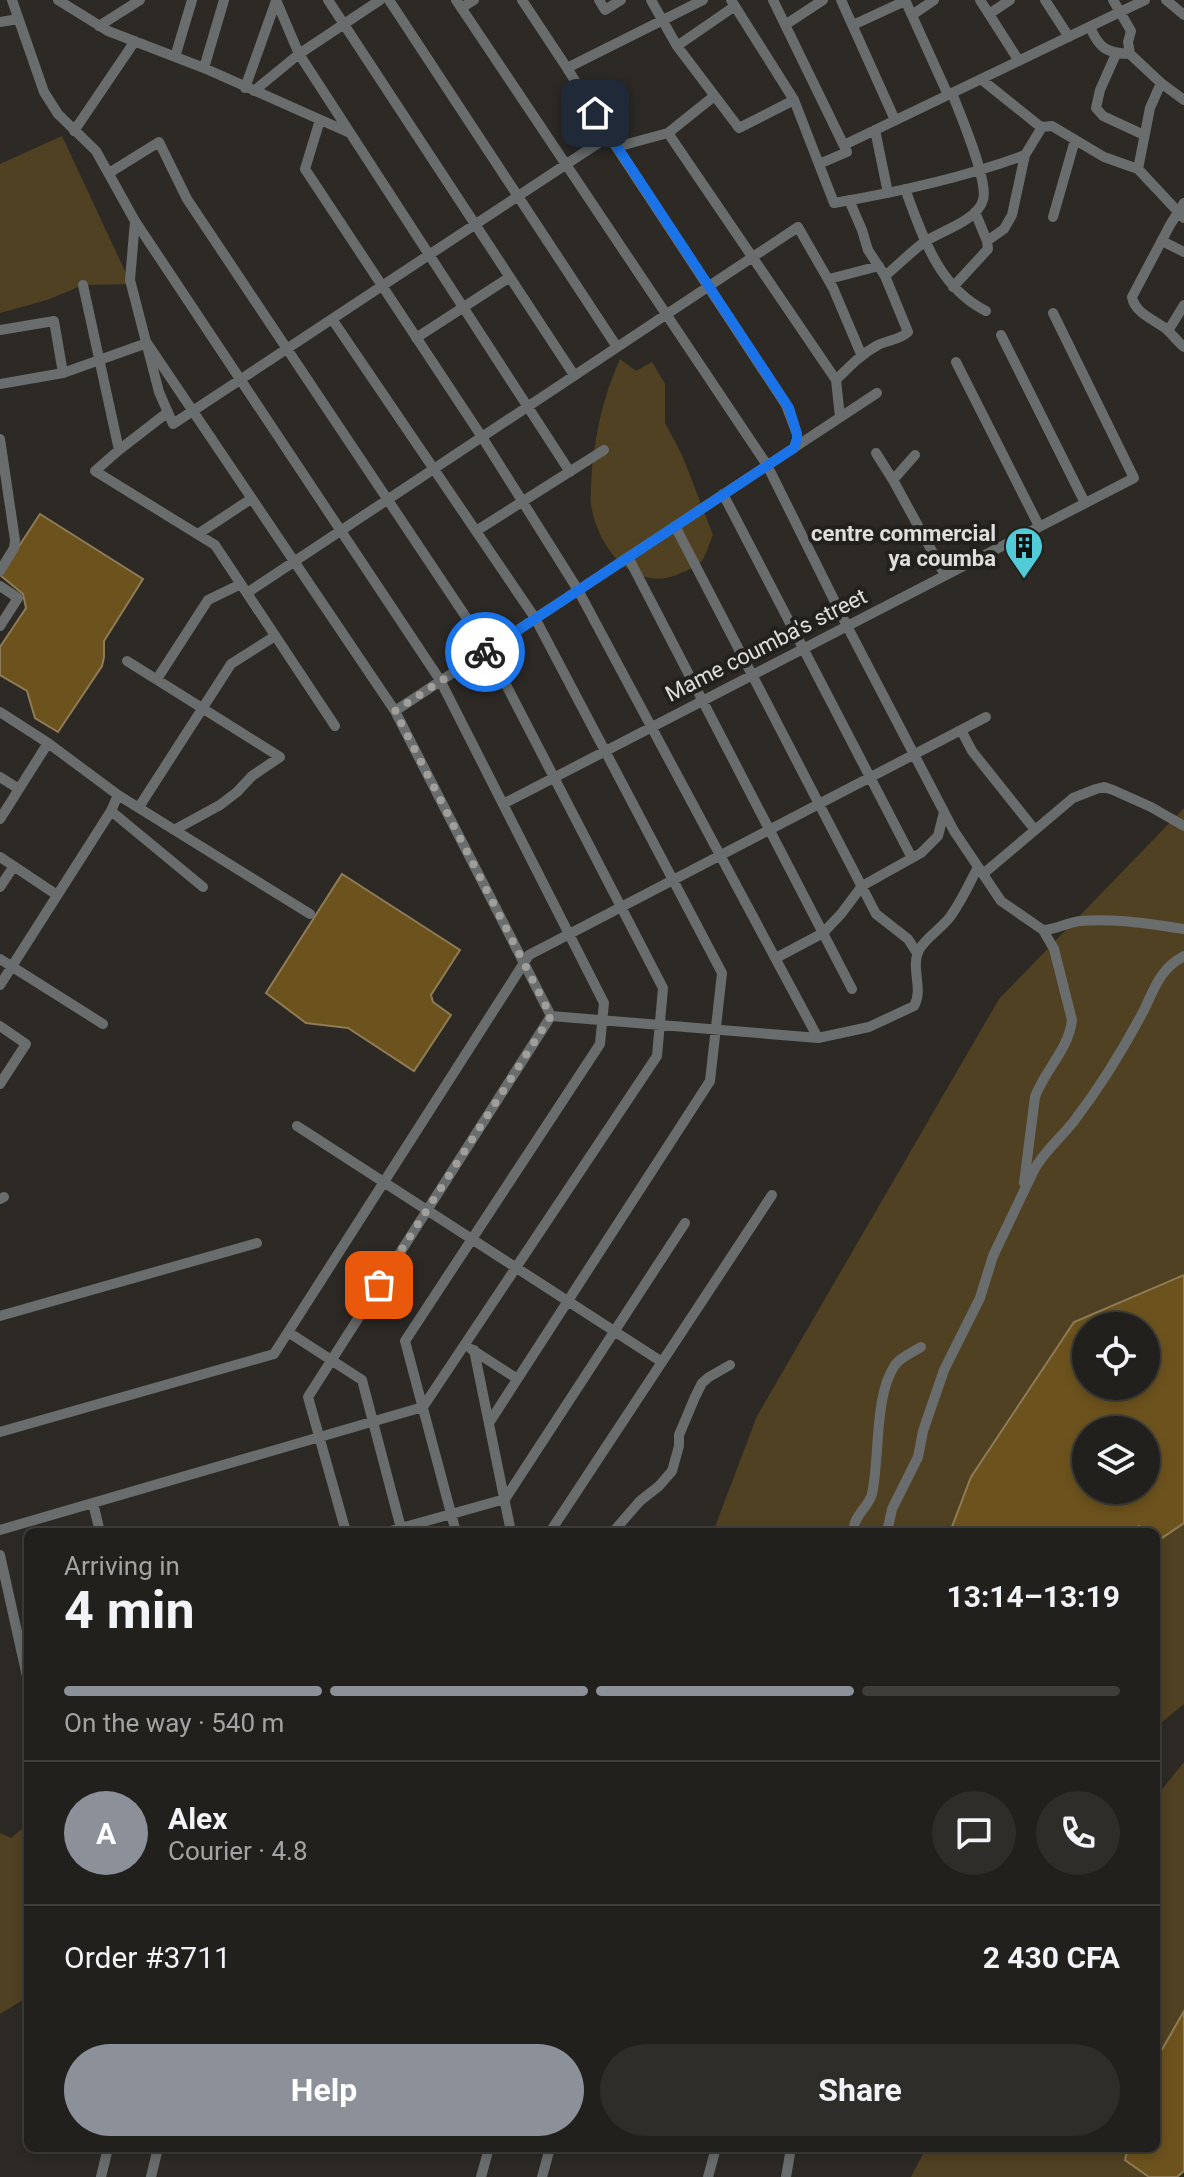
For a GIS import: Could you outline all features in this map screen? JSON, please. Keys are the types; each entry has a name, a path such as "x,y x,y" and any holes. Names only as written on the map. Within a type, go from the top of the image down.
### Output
{"street":[{"path":"12,0 44,92 58,114 96,151 135,221 440,680 604,1003 600,1044 405,1341 455,1528"},
{"path":"58,0 99,26 351,133"},
{"path":"99,26 140,0"},
{"path":"175,57 192,0"},
{"path":"204,68 224,0"},
{"path":"328,0 574,375"},
{"path":"249,90 380,0"},
{"path":"389,0 617,347"},
{"path":"474,0 458,4 767,465 944,812 1005,905 1043,930 1054,949 1072,1020 1064,1045 1035,1097 1023,1193"},
{"path":"522,0 789,408 797,434 794,448"},
{"path":"599,0 605,10 621,0"},
{"path":"651,0 677,46 739,128 794,100"},
{"path":"567,68 703,0"},
{"path":"773,0 847,152 819,164"},
{"path":"785,25 823,0"},
{"path":"841,0 895,120"},
{"path":"829,279 882,271 975,212 984,196 970,139 905,0 853,25"},
{"path":"912,15 934,0"},
{"path":"980,0 1019,61"},
{"path":"989,14 1010,0"},
{"path":"1045,0 1069,37"},
{"path":"1113,0 1131,31 1128,42 1130,54 1184,100"},
{"path":"844,145 1145,0"},
{"path":"1166,0 1184,15"},
{"path":"249,90 276,1"},
{"path":"276,1 299,54 570,472"},
{"path":"677,46 733,3 794,100 834,203 979,172 1025,155"},
{"path":"0,22 18,19"},
{"path":"1090,27 1098,44 1116,54 1130,54"},
{"path":"74,131 135,41"},
{"path":"1116,54 1100,90 1096,108 1103,116 1144,135"},
{"path":"981,79 1042,127 1052,126 1111,160 1138,169 1182,211 1132,297 1138,310 1168,331 1184,347"},
{"path":"1138,169 1150,108 1161,83"},
{"path":"616,147 668,133 713,97"},
{"path":"320,120 305,169 482,437 578,590 818,1038"},
{"path":"987,241 1004,229 1012,215 1025,155 1042,127"},
{"path":"875,130 888,193"},
{"path":"668,133 836,380 840,417"},
{"path":"135,221 130,280 159,392 173,424 609,136"},
{"path":"1053,217 1075,140"},
{"path":"0,1530 423,1407 469,1348 516,1267 657,1056 663,988 488,650 187,199 159,142 109,173"},
{"path":"905,189 937,266 953,287 986,311"},
{"path":"836,380 861,354 882,343 906,336 908,332 882,271 868,250 849,200"},
{"path":"953,287 988,249 975,212"},
{"path":"157,679 208,600 244,588 293,562 798,227 829,279 861,354"},
{"path":"1162,241 1184,252"},
{"path":"416,338 510,277"},
{"path":"83,285 119,450"},
{"path":"1168,331 1184,305"},
{"name":"Mame coumba's street","path":"503,804 1134,478 1053,313"},
{"path":"332,319 535,618 722,973 710,1081 489,1423"},
{"path":"0,330 54,321 63,373"},
{"path":"1001,335 1085,503"},
{"path":"0,384 63,373 147,343"},
{"path":"147,343 395,711 551,1016"},
{"path":"956,362 1039,526"},
{"path":"395,711 877,393"},
{"path":"168,412 95,471 215,545 335,726"},
{"path":"0,439 15,540 14,548 0,571"},
{"path":"476,531 604,450"},
{"path":"876,453 945,575"},
{"path":"893,480 915,455"},
{"path":"723,494 912,858"},
{"path":"198,534 251,499"},
{"path":"675,526 879,918 908,939 917,953"},
{"path":"628,557 852,989"},
{"path":"0,586 18,598 0,626"},
{"path":"139,807 231,664 275,636"},
{"path":"127,661 280,757 252,776 220,805 176,829"},
{"path":"0,712 118,795 310,914"},
{"path":"0,1432 274,1354 529,955 986,717"},
{"path":"961,730 972,751 1035,830"},
{"path":"0,819 48,743"},
{"path":"0,777 19,789"},
{"path":"551,1016 818,1038 869,1027 914,1006 917,1000 917,953 949,918 981,871 1073,798 1104,787 1144,803 1184,826"},
{"path":"0,985 111,811 118,795"},
{"path":"111,811 203,887"},
{"path":"776,958 823,933 862,886 921,853 938,836 944,812"},
{"path":"0,857 57,895"},
{"path":"0,887 14,866"},
{"path":"1043,930 1076,921 1111,921 1184,929"},
{"path":"888,1528 892,1509 918,1457 923,1431 944,1370 980,1298 993,1256 1038,1163 1073,1123 1124,1046 1166,968 1184,956"},
{"path":"0,959 103,1024"},
{"path":"345,1528 308,1397 551,1016"},
{"path":"0,1026 26,1044 0,1084"},
{"path":"297,1126 662,1362"},
{"path":"553,1528 772,1195"},
{"path":"408,1528 505,1499 685,1223"},
{"path":"0,1316 257,1243"},
{"path":"288,1332 362,1380 401,1528"},
{"path":"854,1528 854,1522 872,1494 879,1423 887,1384 895,1365 921,1347"},
{"path":"469,1348 516,1378"},
{"path":"469,1348 489,1423 510,1528"},
{"path":"616,1528 672,1471 679,1435 702,1383 730,1365"},
{"path":"93,1503 99,1528"},
{"path":"0,1555 24,1663"},
{"path":"101,2177 107,2152"},
{"path":"151,2177 157,2152"},
{"path":"481,2177 488,2152"},
{"path":"542,2177 549,2152"},
{"path":"708,2177 715,2152"},
{"path":"786,2177 790,2152"}],"shaded area":[{"path":"62,136 131,284 83,285 47,300 0,313 0,164"},
{"path":"620,359 636,371 652,362 665,384 665,423 682,455 713,535 700,563 666,578 637,574 612,554 596,525 592,510 596,437 603,405"},
{"path":"40,514 143,579 104,641 102,666 58,732 35,718 27,691 0,675 0,647 26,608 23,594 0,575"},
{"path":"1184,808 1184,1704 1160,1724 1160,1528 715,1528 757,1416 999,999"},
{"path":"342,874 460,950 431,995 433,1002 451,1015 414,1071 348,1028 306,1023 266,993"},
{"path":"1184,1275 1184,1523 1160,1539 1160,1528 1139,1526 952,1528 971,1477 1072,1325 1072,1400 1160,1400 1160,1312 1097,1312"},
{"path":"1184,1762 1184,2011 1160,2053 1160,1792"},
{"path":"24,1827 24,1999 0,2014 0,1833 11,1838"},
{"path":"1184,2011 1184,2171 1177,2177 1149,2177 1125,2160 1127,2152 1160,2152 1160,2053"},
{"path":"924,2152 1127,2152 1126,2160 1149,2177 911,2177"}],"way so far":[{"path":"379,1285 551,1016 395,711 485,652"}],"place":[{"name":"centre commercial ya coumba","path":"1024,580"}],"route":[{"path":"485,652 794,448 797,439 789,408 595,113"}]}
